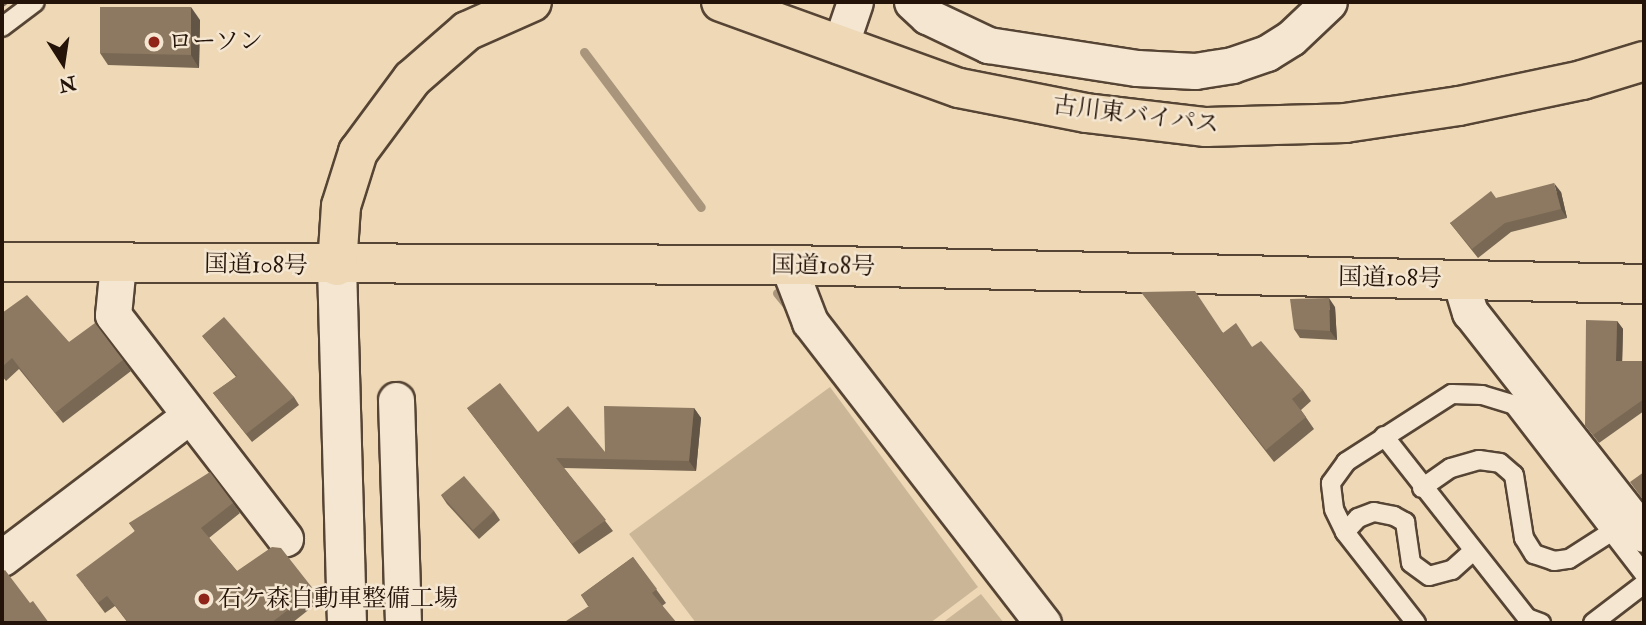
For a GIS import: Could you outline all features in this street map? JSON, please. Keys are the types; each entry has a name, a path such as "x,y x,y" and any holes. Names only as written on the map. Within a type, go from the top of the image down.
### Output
{"highway":[{"path":"337,266 341,206 358,152 412,79 467,31 532,2"},
{"name":"古川東バイパス","path":"721,2 959,88 1086,113 1206,127 1345,123 1459,106 1644,61"},
{"name":"国道108号","path":"2,262 337,266 789,265 1644,284"}],"street":[{"path":"840,46 855,2"},
{"path":"912,2 927,16 988,45 1137,68 1195,71 1232,65 1268,53 1291,38 1329,2"},
{"path":"118,264 113,315 285,538"},
{"path":"789,265 810,322 1043,623"},
{"path":"337,266 347,623"},
{"path":"1460,280 1470,312 1628,533"},
{"path":"396,400 403,623"},
{"path":"2,558 189,416"}],"lane":[{"path":"2,27 35,2"},
{"path":"1416,623 1345,532 1334,509 1331,483 1346,462 1452,394 1482,395 1514,405 1628,533 1644,575"},
{"path":"1384,436 1422,488 1527,618 1541,623"},
{"path":"1422,488 1451,468 1479,460 1500,463 1514,475 1524,538 1534,554 1554,561 1569,559 1628,533"},
{"path":"1345,532 1358,518 1374,512 1394,516 1405,522 1411,563 1429,576 1452,570 1473,551"},
{"path":"1593,623 1644,584"}],"shaded area":[{"path":"830,387 978,587 930,623 696,623 629,534"},
{"path":"981,594 1004,623 942,623"}],"building":[{"name":"ローソン","path":"100,7 191,7 191,55 100,53"},
{"path":"1554,183 1561,209 1505,223 1472,249 1450,223 1491,191 1496,198"},
{"path":"1195,291 1223,333 1236,323 1252,347 1261,341 1303,390 1292,399 1306,417 1266,450 1141,292"},
{"path":"27,295 69,342 95,323 123,360 55,413 12,358 2,367 2,313"},
{"path":"1329,298 1330,331 1294,329 1290,299"},
{"path":"224,317 294,397 246,434 213,393 237,376 202,336"},
{"path":"1586,320 1617,321 1616,361 1644,361 1644,399 1593,435 1585,425"},
{"path":"500,383 538,432 568,406 605,452 604,406 694,408 689,461 556,458 606,520 572,544 467,408"},
{"path":"210,472 233,503 201,528 237,571 272,547 281,548 314,590 271,623 129,623 107,596 98,603 76,575 135,531 129,523"},
{"path":"1644,472 1644,501 1630,482"},
{"path":"464,476 494,511 473,530 441,495"},
{"path":"633,557 657,589 652,593 677,623 563,623 589,606 581,595"},
{"path":"5,570 49,623 2,623 2,572"}],"waterway":[{"path":"584,52 701,207"},
{"path":"777,293 789,308"}],"place":[{"name":"ローソン","path":"154,42"},
{"name":"石ケ森自動車整備工場","path":"204,599"}]}
